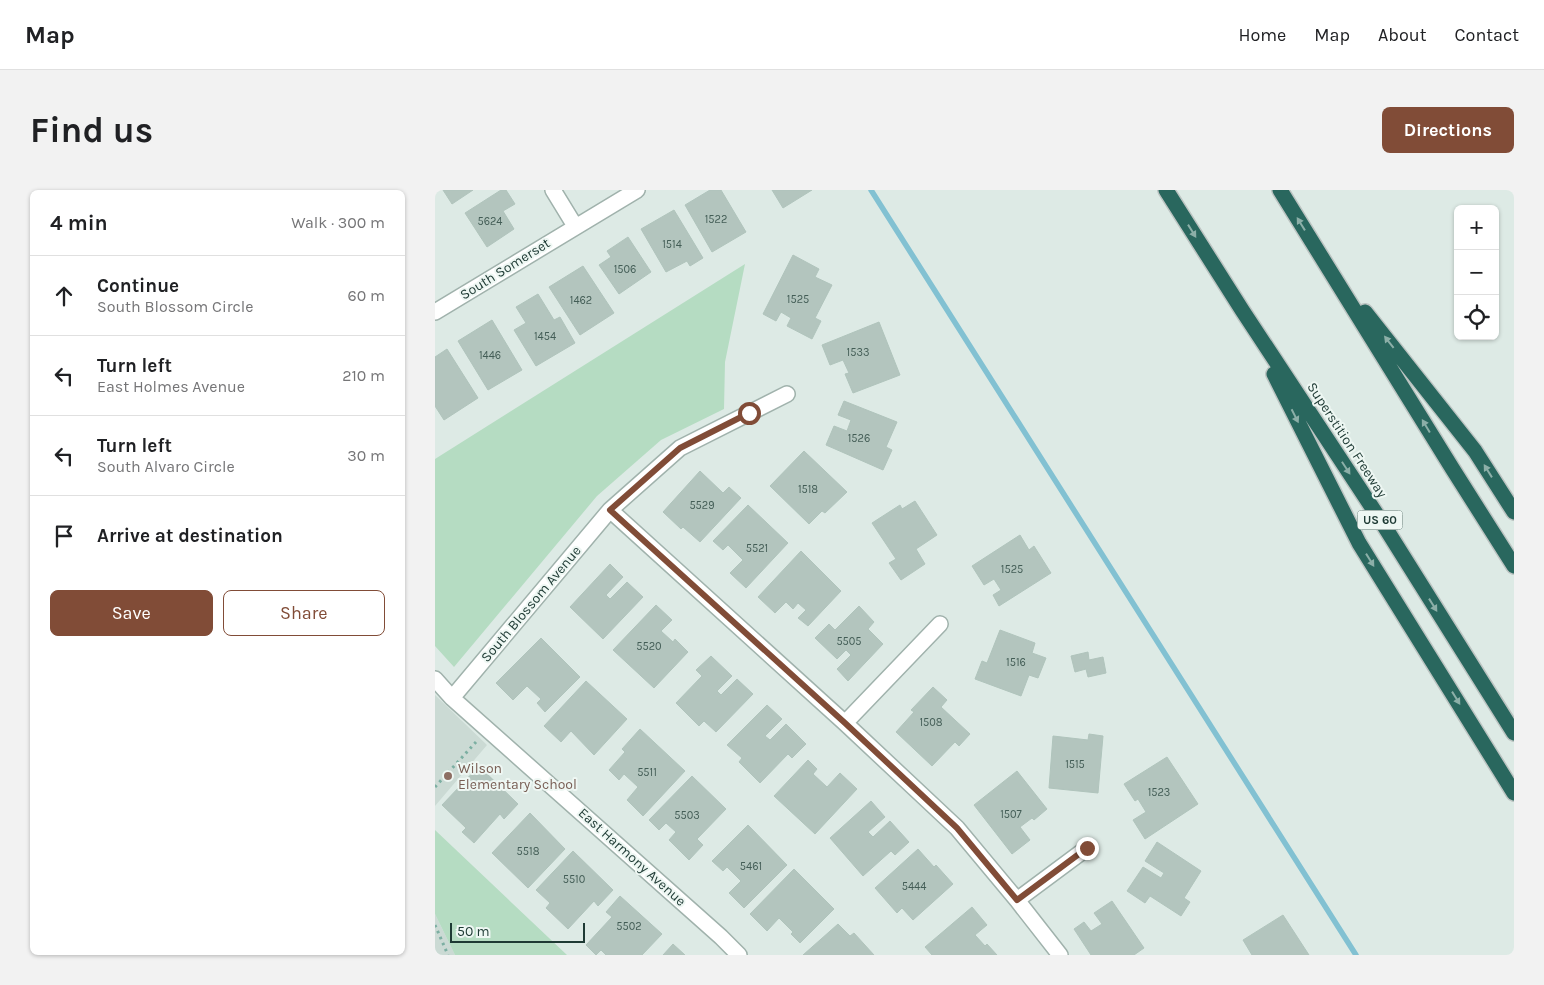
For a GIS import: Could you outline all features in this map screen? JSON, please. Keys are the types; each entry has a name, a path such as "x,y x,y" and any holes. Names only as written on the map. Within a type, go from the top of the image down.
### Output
{"highway":[{"name":"Superstition Freeway","path":"1166,190 1242,310 1383,524 1514,733"},
{"path":"1280,190 1323,257 1451,468 1514,566"},
{"path":"1323,257 1475,451 1514,512"},
{"path":"1242,310 1359,543 1514,793"}],"street":[{"path":"553,190 575,226"},
{"name":"South Somerset","path":"435,312 637,190"},
{"name":"South Blossom Avenue","path":"451,698 610,510 680,448 787,394"},
{"path":"610,510 845,723 957,828 1060,955"},
{"path":"845,723 940,624"},
{"name":"East Harmony Avenue","path":"435,680 451,698 707,924 739,955"},
{"path":"1017,900 1087,848"}],"path":[{"path":"435,787 476,742"},
{"path":"435,925 447,955"}],"shaded area":[{"name":"Wilson Elementary School","path":"435,695 487,745 435,806"},
{"path":"435,914 455,955 435,955"}],"green space":[{"path":"745,264 725,362 724,409 661,440 597,496 454,667 435,646 435,459"},
{"path":"435,830 567,955 455,955 435,914"}],"building":[{"path":"443,190 473,190 452,204"},
{"path":"501,190 506,190 515,204 503,211 514,229 487,247 465,213"},
{"path":"710,190 721,190 746,232 712,252 685,205"},
{"path":"772,190 812,190 783,208"},
{"path":"674,210 703,258 690,266 687,261 666,272 641,229"},
{"path":"628,237 651,272 619,294 599,265 611,257 607,251"},
{"path":"793,255 819,269 815,277 832,285 815,318 821,321 812,339 787,326 791,318 781,312 776,321 763,314"},
{"path":"583,266 614,313 580,335 549,287"},
{"path":"538,294 554,320 560,317 575,343 536,366 514,330 526,323 516,307"},
{"path":"492,320 522,370 488,390 458,341"},
{"path":"879,322 900,375 853,393 845,374 849,373 843,360 830,365 822,345"},
{"path":"447,349 478,398 444,420 435,406 435,357"},
{"path":"844,401 897,422 886,447 892,450 883,470 826,445 834,426 847,431 851,420 838,415"},
{"path":"804,451 847,492 825,513 822,511 809,524 770,486"},
{"path":"700,471 723,493 729,487 741,498 700,542 683,527 681,529 663,512"},
{"path":"915,501 937,535 916,549 925,564 901,580 889,563 896,559 872,523 900,505 902,509"},
{"path":"748,505 788,543 746,588 730,573 743,560 728,545 723,550 713,541"},
{"path":"1020,535 1029,550 1034,546 1051,573 999,606 993,595 1001,590 994,579 984,585 972,566"},
{"path":"801,551 841,591 808,626 798,618 806,610 798,603 793,609 786,602 775,613 758,597"},
{"path":"610,564 623,577 606,595 610,599 627,582 643,597 603,639 570,607"},
{"path":"656,605 672,620 661,631 673,642 675,639 688,652 654,688 613,650"},
{"path":"859,606 874,622 868,629 883,644 848,681 837,669 851,655 846,650 837,659 815,638 829,624 835,630"},
{"path":"1000,630 1035,643 1032,653 1046,658 1038,678 1029,675 1021,696 975,679 982,661 987,663"},
{"path":"541,638 580,677 545,712 537,703 541,699 527,686 513,700 496,683"},
{"path":"1088,652 1089,660 1103,657 1106,673 1088,677 1086,669 1075,672 1071,656"},
{"path":"711,656 732,676 717,691 721,695 737,679 753,694 716,732 704,721 699,726 676,703 702,676 696,670"},
{"path":"586,681 627,719 594,755 571,731 561,742 544,726"},
{"path":"933,687 947,700 941,707 970,734 959,746 955,742 932,766 896,732 914,712 911,710"},
{"path":"767,705 782,719 765,736 770,740 786,724 806,744 792,758 788,754 760,783 739,762 742,758 727,745"},
{"path":"640,729 685,771 643,816 627,800 638,787 624,774 619,780 609,770 625,752 622,749"},
{"path":"1089,734 1103,736 1098,793 1049,788 1053,736 1088,740"},
{"path":"1167,757 1198,804 1145,839 1133,820 1146,812 1138,799 1135,801 1124,784"},
{"path":"808,760 817,769 813,774 827,787 840,773 857,789 815,834 774,796"},
{"path":"479,766 518,804 504,819 500,814 474,843 462,832 466,828 442,805"},
{"path":"1017,771 1047,809 1034,820 1032,818 1020,827 1030,840 1012,854 974,805"},
{"path":"692,776 726,809 697,839 703,845 689,860 669,840 676,832 666,823 659,830 649,820"},
{"path":"871,801 885,817 868,832 873,837 890,821 909,842 895,855 891,851 863,876 830,838"},
{"path":"530,813 565,849 528,888 492,853"},
{"path":"748,825 787,865 744,908 729,893 741,881 727,867 723,871 712,861"},
{"path":"1157,842 1201,871 1184,898 1190,902 1181,916 1150,896 1145,903 1127,891 1143,867 1161,878 1164,873 1145,861"},
{"path":"918,849 953,884 913,920 902,908 897,913 875,888"},
{"path":"573,851 613,890 598,906 594,901 568,929 546,908 550,903 536,890"},
{"path":"794,869 834,909 800,943 791,934 793,932 779,918 767,931 750,914"},
{"path":"620,896 662,934 642,955 606,955 601,950 596,955 586,945 612,917 606,912"},
{"path":"1112,901 1144,948 1134,955 1091,955 1074,929 1084,922 1091,931 1102,924 1094,913"},
{"path":"972,907 987,925 975,935 997,955 932,955 925,947"},
{"path":"1283,915 1309,955 1252,955 1243,940"},
{"path":"838,924 850,936 854,933 874,955 803,955"},
{"path":"673,944 685,955 663,955"}],"waterway":[{"path":"871,190 1356,955"}],"place":[{"name":"Wilson Elementary School","path":"448,776"}],"route":[{"path":"749,413 680,448 610,510 845,723 957,828 1017,900 1087,848"}]}
